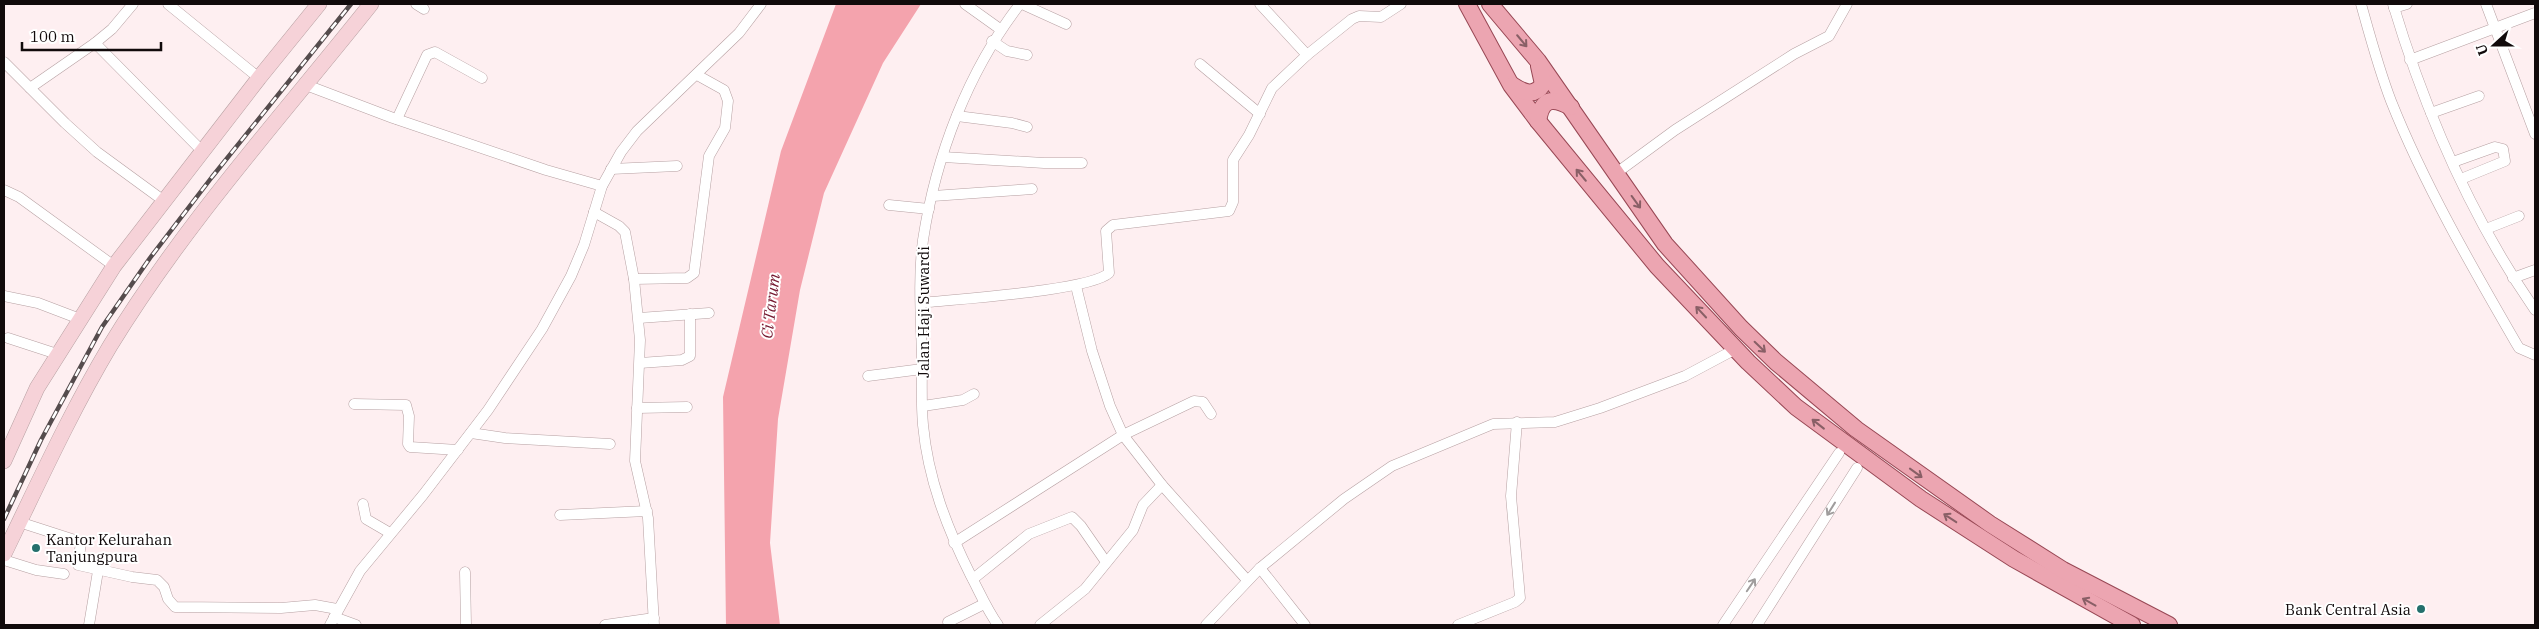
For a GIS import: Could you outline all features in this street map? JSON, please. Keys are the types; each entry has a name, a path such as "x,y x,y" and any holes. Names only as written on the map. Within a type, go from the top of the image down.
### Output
{"main road":[{"path":"4,461 37,388 114,266 259,78 319,4"},
{"path":"4,554 74,412 110,346 134,309 193,226 371,4"},
{"path":"1467,4 1512,85 1538,121 1657,266 1748,362 1796,407 1862,458 2014,560 2132,625"},
{"path":"1490,4 1538,61 1665,244 1741,328 1776,362 1828,407 1938,488 2026,548 2094,587 2169,625"},
{"path":"1512,85 1522,92 1530,93 1540,89 1543,84 1538,61"},
{"path":"1538,121 1541,107 1546,103 1559,101 1571,107"}],"street":[{"path":"30,88 95,43 112,29 133,4"},
{"path":"168,4 259,78"},
{"path":"334,617 360,572 390,532 423,495 471,433 502,391 542,329 571,276 584,245 602,186 611,169 637,131 739,34 761,4"},
{"path":"965,4 1000,29"},
{"path":"1021,4 1066,24"},
{"name":"Jalan Haji Suwardi","path":"998,625 984,604 954,543 938,499 930,466 923,406 921,303 923,242 929,209 943,157 972,79 992,41 1021,4"},
{"path":"1260,4 1307,55"},
{"path":"1615,174 1675,130 1794,54 1829,36 1847,4"},
{"path":"2361,4 2391,101 2433,189 2486,292 2516,344 2519,348 2535,355"},
{"path":"2407,4 2393,6 2410,60 2431,114 2486,229 2535,310"},
{"path":"2486,4 2531,112 2535,134"},
{"path":"921,303 1076,286 1105,277 1109,273 1106,236 1109,227 1229,210 1233,202 1233,160 1276,83 1307,55 1356,17 1382,17 1396,5"},
{"path":"2410,60 2535,13"},
{"path":"992,41 1007,50 1026,55"},
{"path":"95,43 203,152"},
{"path":"397,118 427,55 435,52 482,78"},
{"path":"4,62 98,152 164,201"},
{"path":"1200,64 1260,114"},
{"path":"634,279 687,278 694,273 709,156 724,132 728,100 724,90 697,76"},
{"path":"306,85 546,170 602,186"},
{"path":"2431,114 2478,96"},
{"path":"957,116 1012,122 1027,127"},
{"path":"2453,162 2495,147 2502,149 2505,161 2461,179"},
{"path":"943,157 1018,162 1082,163"},
{"path":"611,169 677,166"},
{"path":"933,196 1032,189"},
{"path":"4,190 27,203 114,266"},
{"path":"889,205 929,209"},
{"path":"594,212 619,226 625,232 634,279 639,318 640,363 635,461 647,511 654,622 605,625"},
{"path":"2486,229 2519,216"},
{"path":"2514,278 2535,270"},
{"path":"1076,286 1092,351 1110,406 1123,435 1162,485 1247,580"},
{"path":"4,296 38,303 80,319"},
{"path":"639,318 709,312"},
{"path":"640,363 682,360 690,356 690,314"},
{"path":"8,338 57,354"},
{"path":"1206,625 1260,568 1344,499 1392,466 1493,424 1555,422 1591,411 1685,376 1730,352"},
{"path":"868,376 922,369"},
{"path":"923,406 963,400 974,394"},
{"path":"954,543 1123,435 1194,401 1203,402 1211,414"},
{"path":"354,404 406,406 409,411 408,444 410,447 458,450"},
{"path":"637,408 687,407"},
{"path":"1458,625 1515,602 1520,598 1510,496 1516,422"},
{"path":"471,433 505,438 610,444"},
{"path":"1723,625 1839,453"},
{"path":"1762,624 1857,468"},
{"path":"1040,625 1085,589 1133,530 1143,505 1162,485"},
{"path":"363,504 366,520 390,532"},
{"path":"560,515 647,511"},
{"path":"973,579 1029,534 1072,517 1081,526 1106,562"},
{"path":"19,522 81,542 78,565 98,571 157,580 164,587 168,599 174,607 281,608 315,605 334,617 356,625"},
{"path":"4,560 36,570 64,574"},
{"path":"1260,568 1305,625"},
{"path":"89,625 98,571"},
{"path":"465,572 466,625"},
{"path":"948,622 984,604"}],"water":[{"name":"Ci Tarum","path":"836,4 921,4 883,63 824,193 800,290 778,419 770,543 780,625 726,625 723,397 781,151"}],"railway":[{"path":"4,519 41,440 102,327 150,258 212,177 351,4"}],"place":[{"name":"Kantor Kelurahan Tanjungpura","path":"36,548"},
{"name":"Bank Central Asia","path":"2421,609"}]}
